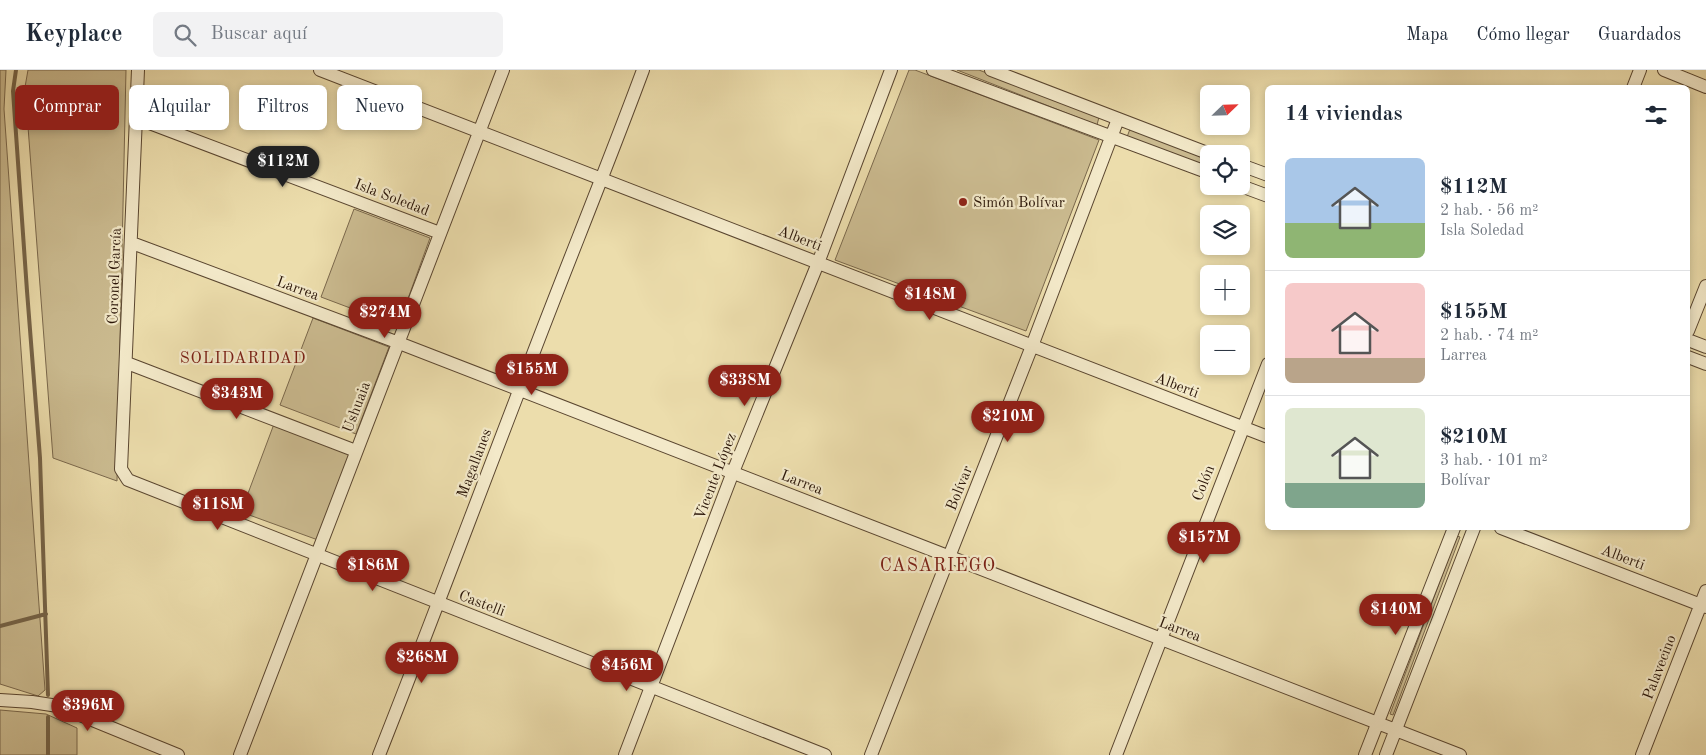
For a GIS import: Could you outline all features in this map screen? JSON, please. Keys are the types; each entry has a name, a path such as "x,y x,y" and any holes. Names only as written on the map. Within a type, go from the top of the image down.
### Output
{"street":[{"name":"Coronel García","path":"137,85 138,70"},
{"name":"Alberti","path":"320,70 1265,436"},
{"name":"Ushuaia","path":"240,755 503,70"},
{"name":"Magallanes","path":"379,755 643,70"},
{"name":"Vicente López","path":"625,755 733,472 818,263 891,70"},
{"path":"933,70 1200,170"},
{"path":"991,70 1200,150"},
{"path":"1634,85 1640,70"},
{"path":"1664,70 1706,87"},
{"name":"Bolívar","path":"870,755 1032,346 1118,119"},
{"name":"Coronel García","path":"128,480 121,469 136,130"},
{"name":"Isla Soledad","path":"168,130 440,233"},
{"path":"1250,168 1265,174"},
{"path":"1250,189 1265,195"},
{"name":"Larrea","path":"132,243 399,343 1460,755"},
{"path":"1690,326 1706,286"},
{"path":"1690,341 1706,348"},
{"path":"1690,358 1706,364"},
{"path":"127,363 356,451"},
{"name":"Colón","path":"1116,755 1265,371"},
{"name":"Castelli","path":"128,480 825,755"},
{"path":"1365,755 1453,530"},
{"path":"1386,755 1473,530"},
{"name":"Alberti","path":"1506,530 1704,606"},
{"name":"Palavecino","path":"1642,755 1704,606 1706,591"},
{"path":"0,700 58,706 178,755"}],"shaded area":[{"path":"0,70 6,70 4,109 45,690 38,696 0,684"},
{"path":"28,70 126,70 117,481 53,458 28,130 119,130 119,85 25,85"},
{"path":"909,70 915,70 1099,140 1026,331 835,260"},
{"path":"957,70 979,70 1099,117 1097,125"},
{"path":"1130,129 1200,156 1200,165 1127,137"},
{"path":"354,209 430,238 398,326 321,297"},
{"path":"313,318 389,347 356,434 280,405"},
{"path":"274,424 351,453 318,540 241,512"},
{"path":"1457,536 1460,537 1393,715 1390,714"},
{"path":"0,710 46,714 77,728 77,755 0,755"}],"waterway":[{"path":"16,70 13,91 40,458 48,695"},
{"path":"0,626 46,614"},
{"path":"48,717 48,755"}],"place":[{"name":"Simón Bolívar","path":"963,202"}],"district":[{"name":"SOLIDARIDAD","path":"243,357"},
{"name":"CASARIEGO","path":"938,565"}]}
